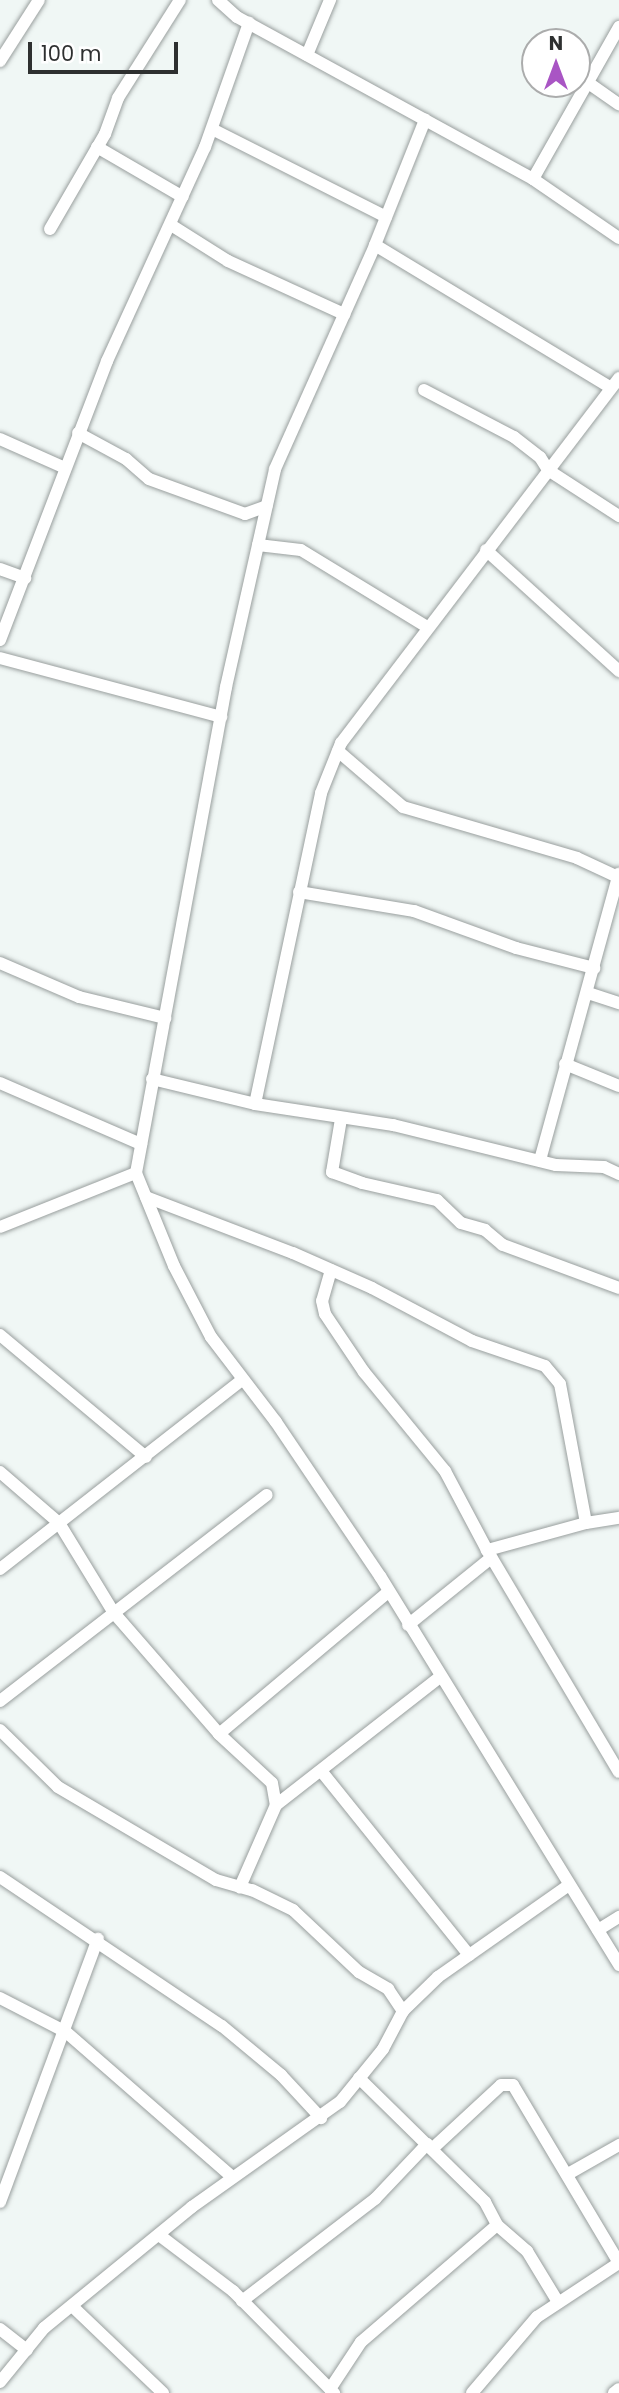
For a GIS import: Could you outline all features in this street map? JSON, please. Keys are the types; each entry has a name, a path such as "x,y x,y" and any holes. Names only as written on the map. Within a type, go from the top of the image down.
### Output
{"street":[{"path":"0,61 39,0"},
{"path":"50,229 97,147 118,98 180,0"},
{"path":"218,0 249,23 533,179 619,238"},
{"path":"307,55 330,0"},
{"path":"0,639 78,433 212,129 249,23"},
{"path":"591,75 619,27"},
{"path":"591,85 619,104"},
{"path":"533,179 578,98"},
{"path":"425,120 375,245 275,469 221,716 136,1173 174,1266 211,1337 241,1381 276,1422 388,1592 619,1965"},
{"path":"212,129 386,217"},
{"path":"97,147 183,197"},
{"path":"171,225 228,261 344,314"},
{"path":"255,1104 321,793 338,751 360,714 616,383 375,245"},
{"path":"424,390 514,437 540,457 548,470 619,516"},
{"path":"78,433 126,460 149,478 245,514 267,506"},
{"path":"0,439 65,468"},
{"path":"258,545 301,550 427,627"},
{"path":"486,550 619,671"},
{"path":"0,569 25,578"},
{"path":"0,658 221,716"},
{"path":"338,751 403,807 577,858 619,876 540,1160"},
{"path":"299,892 414,911 516,948 594,968"},
{"path":"0,963 69,993 165,1018"},
{"path":"588,993 619,1003"},
{"path":"565,1064 619,1086"},
{"path":"152,1079 255,1104 341,1119 402,1126 540,1160 604,1167 619,1174"},
{"path":"0,1083 141,1143"},
{"path":"341,1119 332,1172 362,1184 437,1199 461,1223 485,1230 503,1245 619,1288"},
{"path":"0,1227 136,1173"},
{"path":"146,1197 331,1270 472,1341 554,1373 586,1523"},
{"path":"331,1270 322,1301 325,1314 364,1372 445,1471 489,1554 619,1772"},
{"path":"0,1335 146,1457"},
{"path":"0,1569 241,1381"},
{"path":"0,1472 58,1523 92,1570 114,1613 219,1734 272,1783 276,1805"},
{"path":"0,1701 267,1495"},
{"path":"408,1625 489,1554 586,1523 619,1518"},
{"path":"219,1734 388,1592"},
{"path":"240,1887 276,1805 322,1772 440,1677"},
{"path":"0,1730 58,1787 216,1880 240,1887 293,1910 359,1972 388,1989 403,2011"},
{"path":"322,1772 469,1955"},
{"path":"0,1877 98,1939 222,2026 281,2075 321,2118"},
{"path":"7,2393 0,2385 27,2350 72,2306 232,2177 321,2118 359,2078 399,2025 403,2011 469,1955 569,1885"},
{"path":"598,1930 619,1917"},
{"path":"0,2202 66,2032 98,1939"},
{"path":"0,1998 66,2032 232,2177"},
{"path":"359,2078 485,2202 497,2225 527,2251 558,2302"},
{"path":"242,2301 375,2199 500,2085 513,2085 619,2263 537,2317 472,2393"},
{"path":"568,2174 619,2145"},
{"path":"159,2235 193,2257 242,2301 332,2391 361,2342 497,2225"},
{"path":"72,2306 163,2393"},
{"path":"0,2329 27,2350"},
{"path":"614,2393 619,2389"}]}
